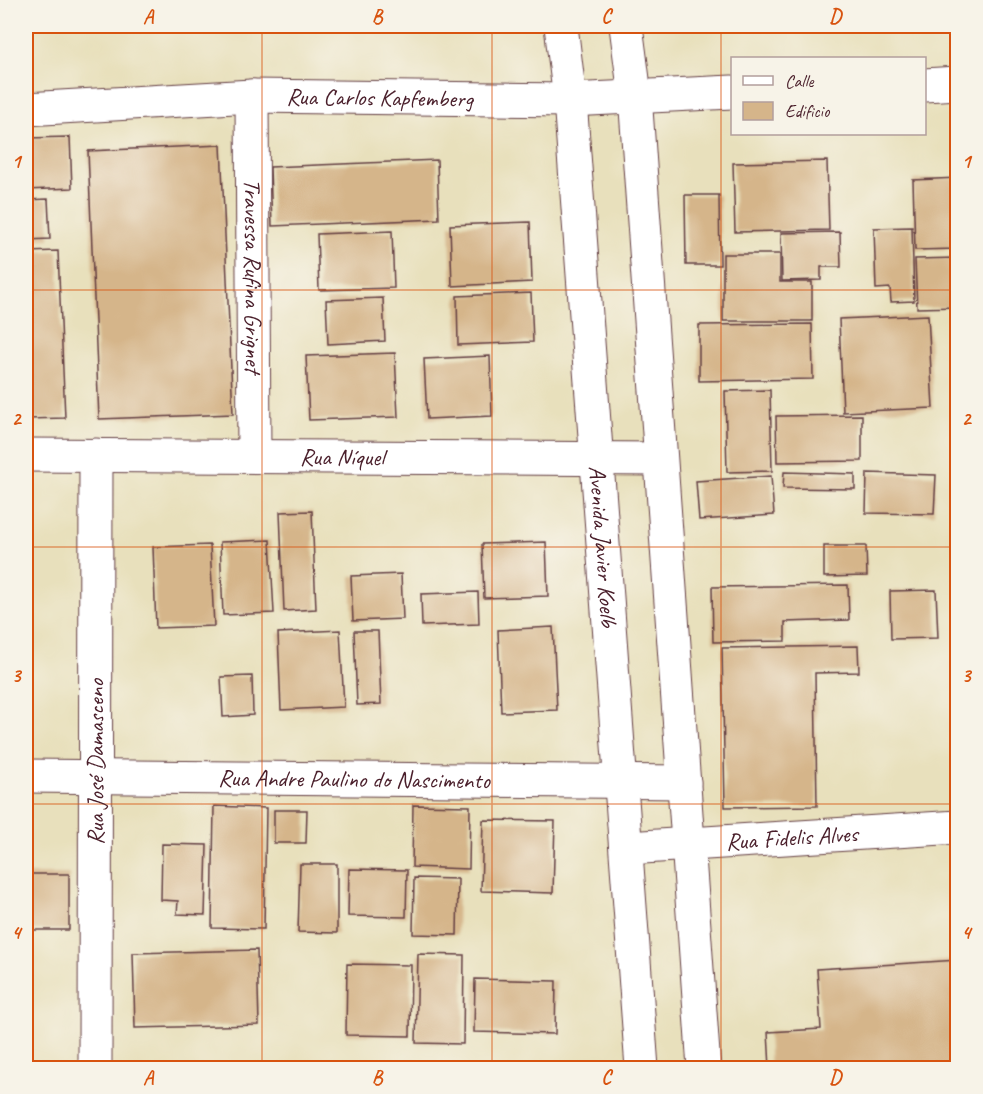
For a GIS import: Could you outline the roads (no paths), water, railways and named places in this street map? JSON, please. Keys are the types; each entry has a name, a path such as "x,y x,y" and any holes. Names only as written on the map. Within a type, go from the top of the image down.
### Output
{"street":[{"name":"Avenida Javier Koelb","path":"561,26 570,100 642,1068"},
{"path":"626,26 635,96 704,1068"},
{"path":"926,85 957,83"},
{"name":"Rua Carlos Kapfemberg","path":"26,110 252,96 570,100 731,92"},
{"name":"Travessa Rufina Grignet","path":"252,96 254,456"},
{"name":"Rua Níquel","path":"26,455 660,459"},
{"name":"Rua José Damasceno","path":"95,1068 96,455"},
{"name":"Rua Andre Paulino do Nascimento","path":"26,776 684,782"},
{"name":"Rua Fidelis Alves","path":"627,848 957,827"}]}
